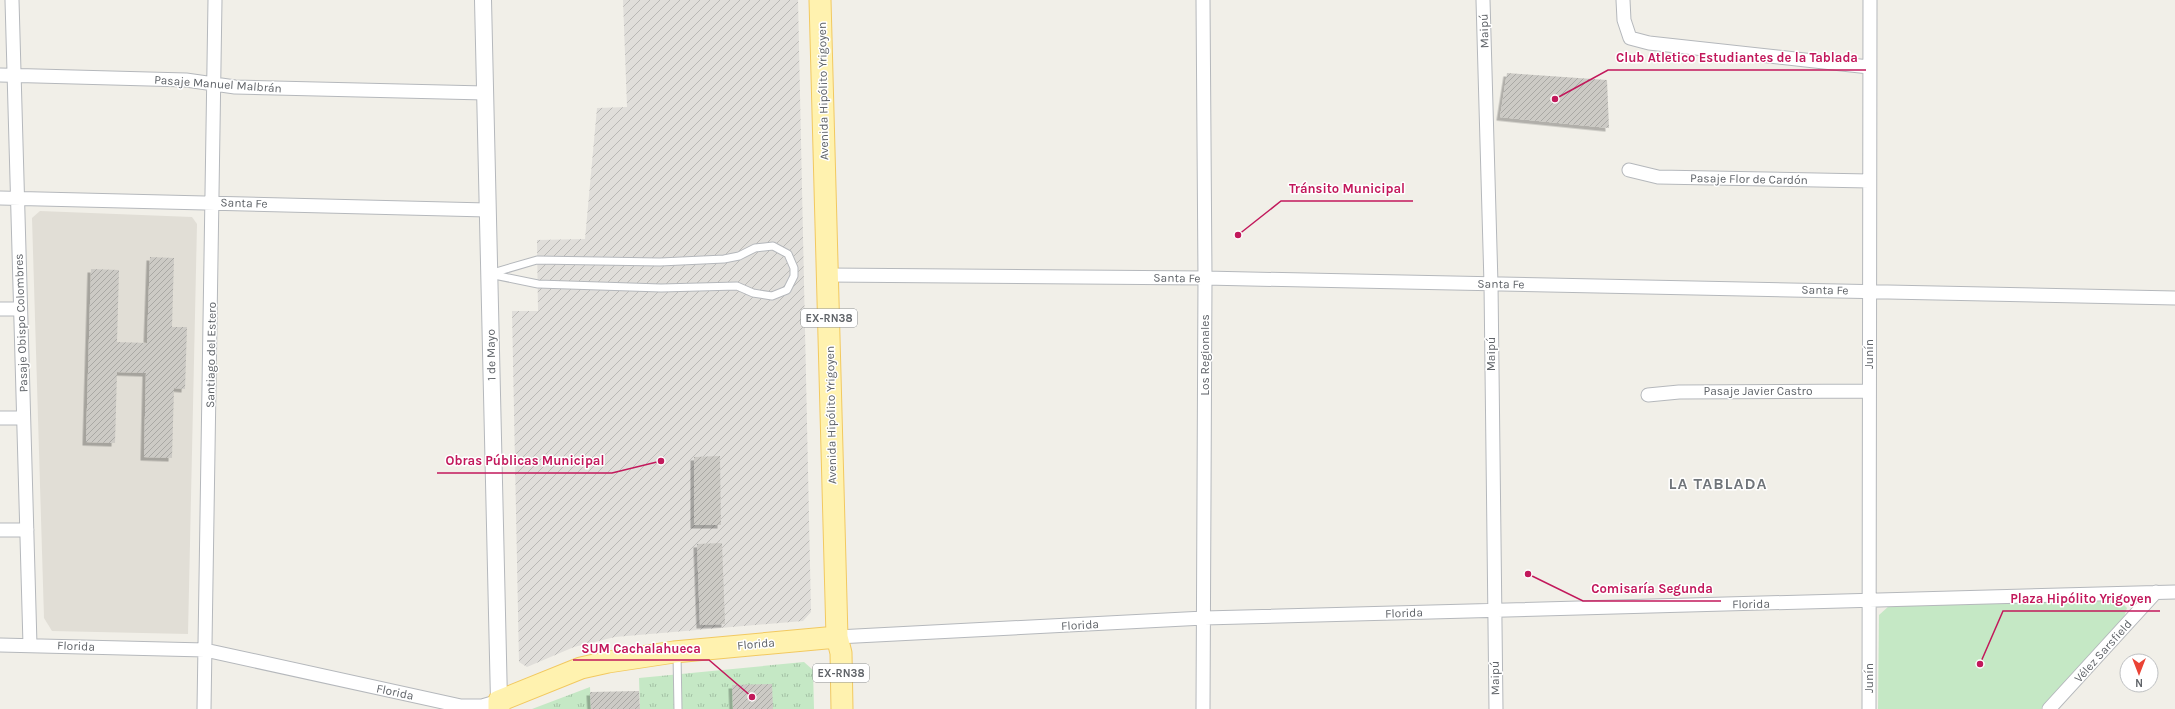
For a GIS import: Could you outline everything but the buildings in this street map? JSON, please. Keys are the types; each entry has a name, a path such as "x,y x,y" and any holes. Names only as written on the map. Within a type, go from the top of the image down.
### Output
{"main road":[{"name":"Avenida Hipólito Yrigoyen","path":"820,0 837,637 841,653 842,709"},
{"name":"Florida","path":"499,705 581,668 608,662 677,652 837,637"}],"street":[{"name":"Pasaje Obispo Colombres","path":"12,0 30,645"},
{"name":"Santiago del Estero","path":"204,709 214,202 215,0"},
{"name":"1 de Mayo","path":"483,0 499,705"},
{"name":"Los Regionales","path":"1203,0 1205,278 1203,709"},
{"name":"Maipú","path":"1483,0 1491,284 1496,709"},
{"path":"1623,0 1624,20 1630,38 1649,44 1869,66"},
{"name":"Junín","path":"1869,709 1870,0"},
{"name":"Pasaje Manuel Malbrán","path":"0,75 186,80 234,88 485,93"},
{"name":"Pasaje Flor de Cardón","path":"1629,170 1658,177 1869,181"},
{"name":"Santa Fe","path":"0,198 214,202 487,210"},
{"name":"Santa Fe","path":"828,275 1205,278 2175,298"},
{"path":"0,309 20,309"},
{"name":"Pasaje Javier Castro","path":"1648,395 1679,392 1869,391"},
{"path":"0,418 23,418"},
{"path":"0,530 27,530"},
{"name":"Vélez Sarsfield","path":"2049,709 2156,592"},
{"name":"Florida","path":"837,637 1204,618 2175,592"},
{"name":"Florida","path":"0,645 205,650 461,706 499,705"}],"lane":[{"path":"773,246 788,254 794,268 794,276 787,290 772,296 753,293 737,286 661,288 538,284 489,274 537,260 660,262 724,259 740,256 756,248 773,246"},
{"path":"677,652 678,709"}],"shaded area":[{"path":"623,0 798,0 811,612 803,621 615,637 574,647 527,667 519,662 512,311 538,311 537,240 585,239 597,108 627,107"},
{"path":"40,211 192,217 197,224 188,634 52,631 44,618 32,218"}],"green space":[{"path":"2121,602 2127,608 2123,620 2041,709 1878,709 1879,615 1889,606"},
{"path":"804,662 813,670 814,709 640,709 639,678"},
{"path":"590,687 591,709 532,709"}],"place":[{"name":"Club Atletico Estudiantes de la Tablada","path":"1555,99"},
{"name":"Tránsito Municipal","path":"1238,235"},
{"name":"Obras Públicas Municipal","path":"661,461"},
{"name":"Comisaría Segunda","path":"1528,574"},
{"name":"Plaza Hipólito Yrigoyen","path":"1980,664"},
{"name":"SUM Cachalahueca","path":"752,697"}],"district":[{"name":"LA TABLADA","path":"1718,483"}]}
